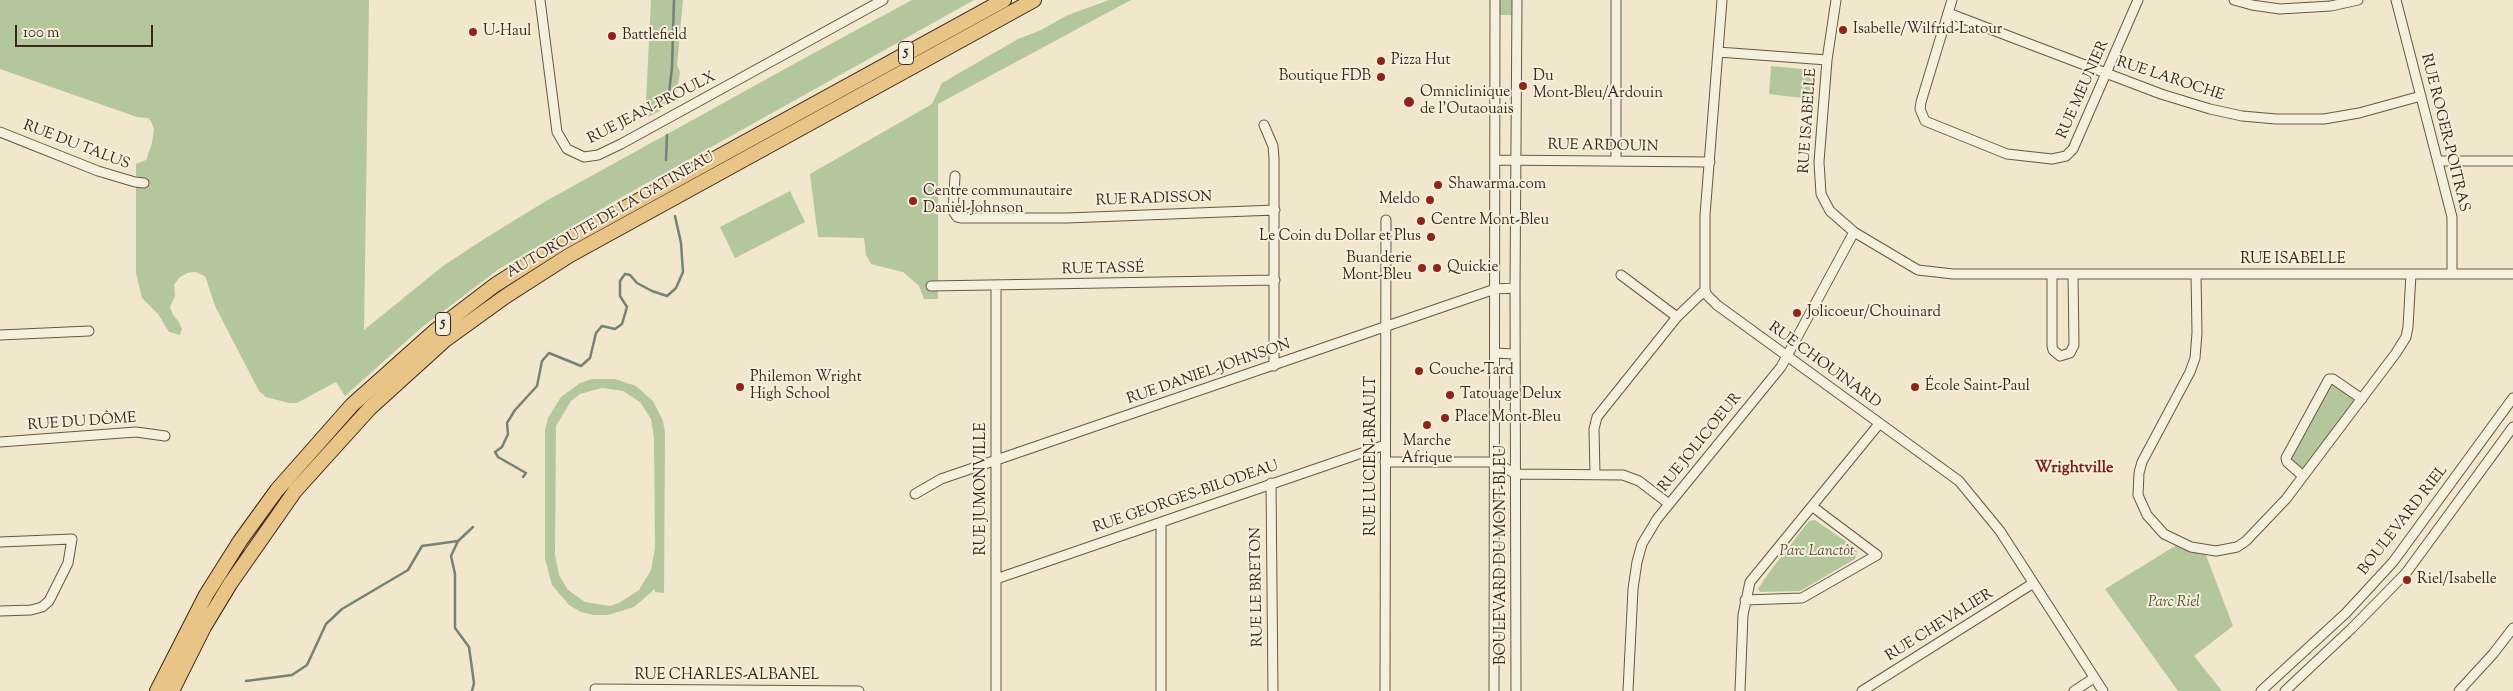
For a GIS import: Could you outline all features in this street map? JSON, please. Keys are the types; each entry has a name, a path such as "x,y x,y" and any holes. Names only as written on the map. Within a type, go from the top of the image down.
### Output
{"highway":[{"name":"AUTOROUTE DE LA GATINEAU","path":"157,691 210,589 277,490 352,405 426,337 485,292 563,242 1004,0"},
{"name":"AUTOROUTE DE LA GATINEAU","path":"172,691 217,605 250,552 283,506 352,426 435,348 506,296 570,255 1034,0"}],"street":[{"name":"RUE JEAN-PROULX","path":"540,0 557,132 567,149 584,157 595,156 611,149 883,0"},
{"name":"BOULEVARD DU MONT-BLEU","path":"1494,691 1495,0"},
{"name":"BOULEVARD DU MONT-BLEU","path":"1516,691 1515,288 1517,0"},
{"path":"1616,0 1616,161"},
{"path":"1595,474 1594,429 1597,417 1677,317 1705,290 1705,215 1722,0"},
{"name":"RUE ISABELLE","path":"1836,0 1827,60 1819,162 1821,194 1830,211 1854,232 1910,266 1928,272 2052,275 2513,274"},
{"name":"RUE MEUNIER","path":"1952,0 1921,102 1922,115 1930,125 2007,154 2040,159 2066,156 2073,149 2138,0"},
{"path":"2234,0 2252,5 2280,8 2331,6 2358,0"},
{"name":"RUE ROGER-POITRAS","path":"2396,0 2439,161 2452,218 2452,274"},
{"name":"RUE LAROCHE","path":"1948,12 2107,74 2210,109 2276,119 2324,119 2359,113 2421,96"},
{"path":"1718,52 1827,60"},
{"path":"1264,125 1273,146 1275,210 1274,366"},
{"name":"RUE DU TALUS","path":"0,132 122,179 144,183"},
{"name":"RUE ARDOUIN","path":"1496,160 1710,162"},
{"path":"2439,161 2513,161"},
{"name":"RUE RADISSON","path":"955,176 953,211 958,217 962,218 1067,218 1275,210"},
{"name":"RUE LUCIEN-BRAULT","path":"1384,691 1386,220"},
{"name":"RUE JOLICOEUR","path":"1628,691 1636,562 1648,534 1669,504 1788,356 1854,232"},
{"path":"2052,275 2052,346 2053,350 2060,356 2070,353 2074,345 2073,274"},
{"path":"2196,274 2197,333 2195,358 2190,372 2142,462 2138,484 2142,506 2153,524 2164,534 2180,543 2204,550 2227,550 2237,547 2256,532 2304,476 2396,353 2406,336 2411,274"},
{"path":"1621,275 1677,317"},
{"name":"RUE TASSÉ","path":"931,286 1275,280"},
{"name":"RUE JUMONVILLE","path":"996,286 996,691"},
{"name":"RUE DANIEL-JOHNSON","path":"915,494 940,479 1495,289 1515,288"},
{"name":"RUE CHOUINARD","path":"1705,290 1717,305 1879,424 1938,464 1968,491 2000,531 2032,584 2103,691"},
{"path":"0,336 89,331"},
{"path":"1495,353 1515,354"},
{"path":"2304,476 2287,462 2286,458 2329,379 2333,379 2362,399"},
{"name":"BOULEVARD RIEL","path":"2261,691 2346,612 2393,562 2513,398"},
{"path":"1740,691 1745,600 1750,582 1756,572 1813,507 1879,424"},
{"name":"BOULEVARD RIEL","path":"2285,691 2352,629 2406,573 2513,427"},
{"name":"RUE DU DÔME","path":"0,442 136,432 165,436"},
{"name":"RUE GEORGES-BILODEAU","path":"996,579 1385,445"},
{"path":"1385,462 1494,462 1516,474 1595,474 1631,477 1669,504"},
{"name":"RUE LE BRETON","path":"1271,483 1273,691"},
{"path":"1745,600 1802,598 1877,555 1813,507"},
{"path":"1162,522 1162,691"},
{"path":"0,542 72,539 68,563 49,600 42,607 31,610 0,611"},
{"path":"2393,562 2406,573"},
{"name":"RUE CHEVALIER","path":"1862,691 2032,584"},
{"path":"2459,691 2493,654 2513,628"},
{"path":"2074,691 2094,678"},
{"name":"RUE CHARLES-ALBANEL","path":"595,689 859,691"}],"green space":[{"path":"0,0 369,0 364,330 443,266 484,239 546,201 812,54 912,0 974,0 622,197 499,269 421,328 345,396 336,382 297,403 289,403 266,397 259,391 215,306 205,276 195,272 187,273 179,278 174,285 175,296 170,307 182,329 180,335 169,332 158,314 142,298 136,273 136,164 146,160 152,143 154,129 151,121 148,118 137,117 0,69"},
{"path":"651,0 683,0 677,65 680,72 675,103 668,101 660,111 648,117 641,113 640,105 646,102"},
{"path":"1109,0 1131,0 938,104 938,299 924,299 919,286 903,272 871,264 866,255 864,238 818,237 810,174 932,104 942,83 1018,39 1039,31 1068,15"},
{"path":"1500,0 1512,0 1512,15 1500,15"},
{"path":"1771,66 1813,70 1811,99 1769,94"},
{"path":"790,191 805,222 735,258 720,227"},
{"path":"592,379 615,379 636,386 653,401 663,421 665,433 664,593 655,592 655,589 634,607 608,615 594,615 581,612 569,605 552,585 545,559 545,430 548,418 561,397 580,383","holes":["602,388 623,391 640,402 651,419 654,438 655,548 651,570 639,590 619,603 610,606 585,602 568,590 559,575 555,555 556,426 571,401 580,394"]},
{"path":"2329,379 2362,399 2303,476 2287,462"},
{"name":"Parc Lanctôt","path":"1815,520 1854,547 1857,551 1855,559 1800,591 1760,592 1758,589 1768,574 1809,521"},
{"name":"Parc Riel","path":"2180,543 2204,550 2233,626 2194,656 2222,691 2178,691 2105,589"}],"waterway":[{"path":"668,101 672,68 674,0"},
{"path":"666,160 667,135"},
{"path":"523,477 526,473 498,457 495,452 502,447 508,434 507,423 515,410 537,386 542,361 549,353 581,366 590,358 596,333 602,326 615,329 622,324 627,307 620,296 620,281 625,274 630,275 637,283 652,291 667,296 676,288 683,272 681,243 675,216"},
{"path":"472,691 474,683 469,647 455,628 455,574 451,556 458,541 473,527"},
{"path":"246,681 292,675 307,665 326,624 342,609 408,570 422,546 458,541"}],"place":[{"name":"Isabelle/Wilfrid-Latour","path":"1843,30"},
{"name":"U-Haul","path":"473,32"},
{"name":"Battlefield","path":"612,36"},
{"name":"Pizza Hut","path":"1381,61"},
{"name":"Boutique FDB","path":"1381,77"},
{"name":"Du Mont-Bleu/Ardouin","path":"1523,86"},
{"name":"Omniclinique de l'Outaouais","path":"1409,102"},
{"name":"Shawarma.com","path":"1438,185"},
{"name":"Meldo","path":"1430,200"},
{"name":"Centre communautaire Daniel-Johnson","path":"913,201"},
{"name":"Centre Mont-Bleu","path":"1421,221"},
{"name":"Le Coin du Dollar et Plus","path":"1431,237"},
{"name":"Buanderie Mont-Bleu","path":"1422,268"},
{"name":"Quickie","path":"1437,268"},
{"name":"Jolicoeur/Chouinard","path":"1797,313"},
{"name":"Couche-Tard","path":"1419,371"},
{"name":"Philemon Wright High School","path":"740,387"},
{"name":"École Saint-Paul","path":"1915,387"},
{"name":"Tatouage Delux","path":"1450,395"},
{"name":"Place Mont-Bleu","path":"1445,418"},
{"name":"Marche Afrique","path":"1427,425"},
{"name":"Riel/Isabelle","path":"2407,580"}],"district":[{"name":"Wrightville","path":"2074,469"}]}
